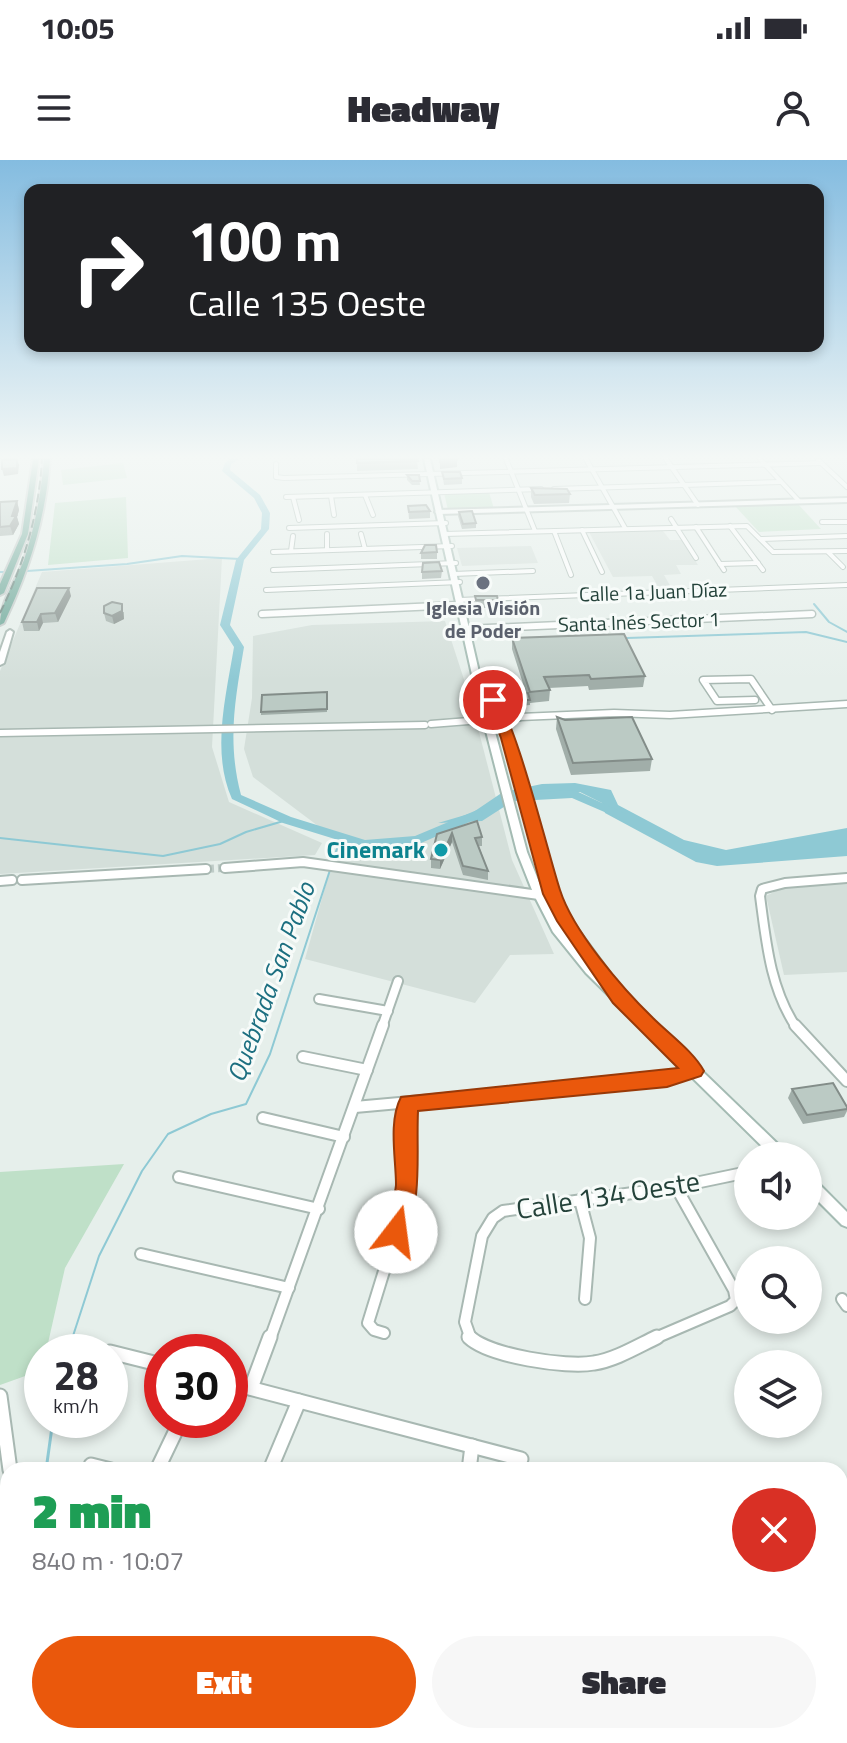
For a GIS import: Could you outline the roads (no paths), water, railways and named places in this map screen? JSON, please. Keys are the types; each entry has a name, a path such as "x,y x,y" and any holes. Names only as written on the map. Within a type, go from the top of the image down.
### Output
{"main road":[{"path":"0,593 25,533"},
{"path":"0,623 24,571 36,533"},
{"path":"446,534 512,813 527,868 539,895 557,929 581,960 767,1142"},
{"path":"5,612 10,632"},
{"path":"468,629 508,738 548,878 562,912 620,998"},
{"path":"496,705 521,720 508,738"},
{"path":"539,895 546,889 548,878"},
{"path":"539,895 562,912"},
{"path":"822,1196 847,1221"}],"street":[{"path":"446,534 479,533"},
{"path":"555,533 571,575"},
{"path":"583,533 602,572"},
{"path":"680,533 696,558"},
{"path":"700,533 722,567 758,563"},
{"path":"737,533 763,570"},
{"path":"755,533 773,552 847,551"},
{"path":"327,534 327,550"},
{"path":"361,534 365,549"},
{"path":"397,535 399,548"},
{"path":"291,551 293,536"},
{"path":"761,539 847,536"},
{"path":"273,552 449,546"},
{"path":"828,552 843,567"},
{"path":"789,553 799,564"},
{"path":"273,570 453,563"},
{"path":"357,566 358,586"},
{"path":"266,590 358,586 533,571"},
{"name":"Calle 1a Juan Díaz","path":"262,614 461,601 847,585"},
{"name":"Santa Inés Sector 1","path":"468,629 812,614"},
{"path":"0,663 10,632"},
{"path":"755,700 715,701 703,680 751,679 772,710"},
{"path":"0,733 428,724 847,707"},
{"path":"225,868 303,862 539,895"},
{"path":"22,880 206,869"},
{"path":"847,878 785,883 767,887 760,893 779,997 798,1031 847,1081"},
{"path":"0,881 12,880"},
{"path":"251,1388 319,1209 398,981"},
{"path":"319,999 388,1011"},
{"path":"303,1057 367,1070"},
{"path":"355,1107 667,1079 694,1071"},
{"path":"384,1333 374,1330 368,1323 405,1203 408,1103"},
{"path":"263,1118 344,1137"},
{"name":"Calle 134 Oeste","path":"676,1187 734,1290 736,1300 730,1306 597,1363 555,1363 477,1344 467,1334 465,1322 482,1236 493,1218 514,1208 676,1187 734,1175"},
{"path":"179,1177 319,1209"},
{"path":"580,1200 590,1238 585,1299"},
{"path":"141,1254 289,1288"},
{"path":"248,1387 521,1459"},
{"path":"0,1396 9,1462"},
{"path":"273,1462 299,1401"},
{"path":"161,1462 172,1438"},
{"path":"470,1462 472,1446"}],"water":[{"path":"575,783 611,790 618,805 684,840 726,850 847,828 847,856 717,866 696,862 605,813 602,803 580,792 541,793 510,803 482,821 438,823 472,813 503,792 542,784"}],"waterway":[{"path":"262,533 240,560 225,625 239,647 227,722 228,757 236,797 287,820 364,844 417,840 477,814"},
{"path":"27,571 127,564 182,556 240,559"},
{"path":"814,604 829,622 847,632"},
{"path":"627,638 806,632 847,642"},
{"path":"517,797 574,794 620,814"},
{"path":"0,838 163,856 220,844 246,832 287,820"},
{"name":"Quebrada San Pablo","path":"332,863 341,837"},
{"name":"Quebrada San Pablo","path":"74,1334 99,1256 142,1171 168,1134 211,1114 246,1104 270,1054 330,870"},
{"name":"Quebrada San Pablo","path":"47,1462 50,1438"}],"tunnel":[{"path":"206,869 225,868"}],"railway":[{"path":"0,613 30,533"}],"place":[{"name":"Iglesia Visión de Poder","path":"483,583"},
{"name":"Cinemark","path":"441,850"}]}
